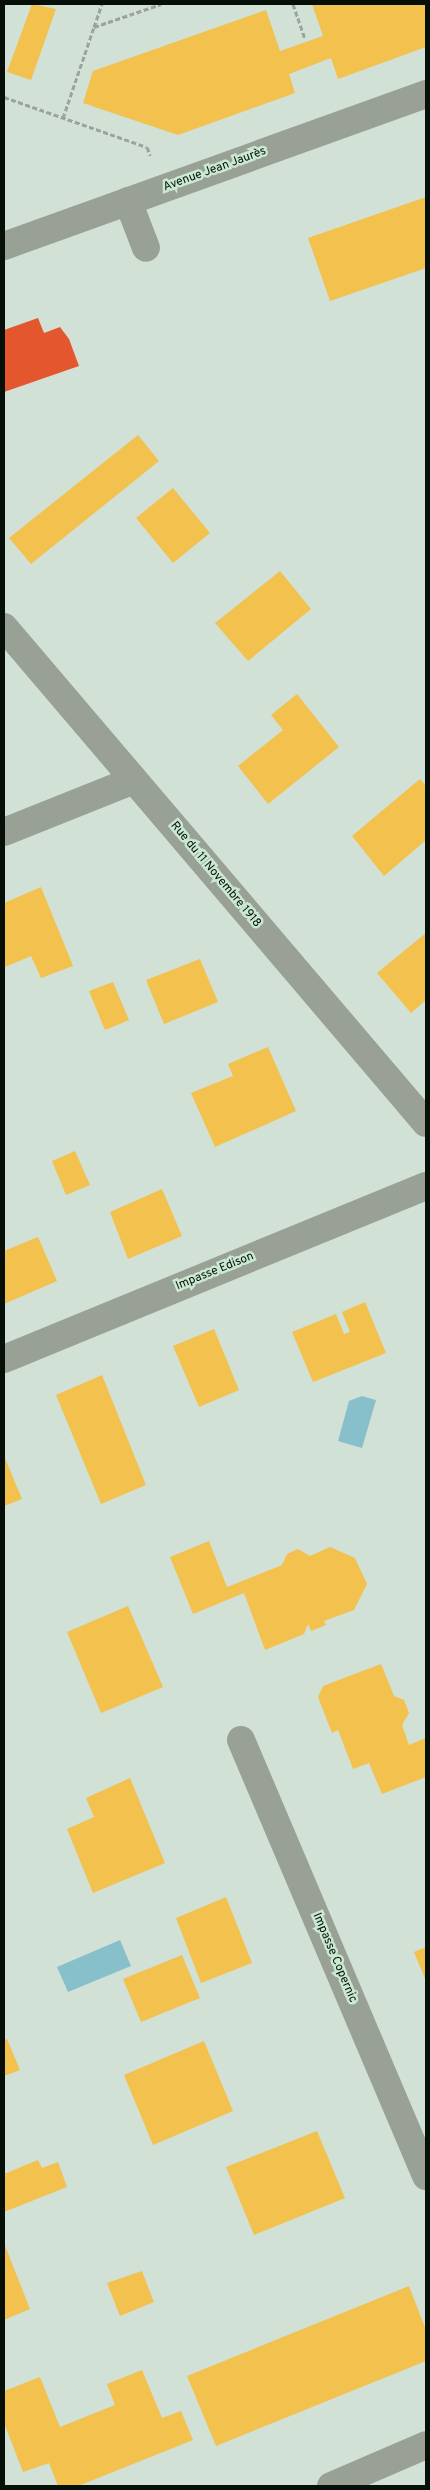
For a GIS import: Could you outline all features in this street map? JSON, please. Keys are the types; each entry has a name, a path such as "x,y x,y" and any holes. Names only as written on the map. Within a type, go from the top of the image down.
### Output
{"street":[{"name":"Avenue Jean Jaurès","path":"4,246 426,94"},
{"path":"128,201 146,248"},
{"name":"Rue du 11 Novembre 1918","path":"4,627 426,1123"},
{"path":"4,832 134,780"},
{"name":"Impasse Edison","path":"4,1359 426,1186"},
{"name":"Impasse Copernic","path":"242,1740 426,2176"},
{"path":"331,2486 426,2445"}],"path":[{"path":"63,118 102,4"},
{"path":"94,27 161,4"},
{"path":"293,4 304,38"},
{"path":"4,97 147,147 164,188"}],"water":[{"path":"362,1396 376,1400 362,1448 338,1441 349,1401"},
{"path":"120,1940 131,1966 68,1992 57,1967"}],"building: Logements":[{"path":"32,4 56,9 31,80 7,72"},
{"path":"312,4 426,4 426,47 338,79 331,58 289,74 295,93 178,135 83,103 93,71 266,10 280,51 323,36"},
{"path":"426,197 426,268 330,301 308,238"},
{"path":"138,435 159,461 31,564 9,538"},
{"path":"173,488 210,533 173,563 136,518"},
{"path":"280,571 311,609 248,661 215,623"},
{"path":"297,694 339,747 268,804 238,766 283,730 271,715"},
{"path":"420,779 426,786 426,840 384,876 352,836"},
{"path":"41,887 73,966 41,978 31,956 5,967 4,903"},
{"path":"426,933 426,1000 411,1013 377,973"},
{"path":"200,959 218,1002 164,1024 146,980"},
{"path":"113,982 129,1020 105,1030 89,991"},
{"path":"268,1047 296,1111 215,1147 191,1093 233,1076 228,1064"},
{"path":"75,1151 90,1185 66,1195 52,1161"},
{"path":"162,1189 182,1236 128,1259 110,1212"},
{"path":"38,1237 57,1281 4,1304 4,1251"},
{"path":"365,1302 386,1353 313,1382 292,1332 336,1314 344,1334 350,1332 342,1312"},
{"path":"214,1329 239,1390 199,1407 173,1346"},
{"path":"102,1375 146,1485 101,1504 56,1395"},
{"path":"4,1456 22,1499 4,1506"},
{"path":"209,1541 227,1587 282,1565 287,1554 298,1549 310,1556 330,1547 355,1558 367,1584 354,1610 324,1621 326,1625 311,1631 308,1624 304,1634 265,1650 244,1593 193,1614 170,1557"},
{"path":"128,1606 163,1687 101,1713 67,1632"},
{"path":"381,1664 394,1696 404,1700 409,1713 402,1725 409,1745 426,1738 426,1777 382,1794 369,1763 353,1769 338,1730 332,1733 318,1697 323,1686"},
{"path":"130,1778 165,1863 93,1893 67,1829 94,1817 86,1798"},
{"path":"226,1897 252,1963 201,1983 176,1918"},
{"path":"426,1947 426,1981 414,1952"},
{"path":"182,1955 200,1998 141,2022 123,1979"},
{"path":"7,2039 20,2070 4,2076 4,2040"},
{"path":"204,2041 233,2111 153,2145 124,2075"},
{"path":"317,2131 345,2198 254,2235 226,2167"},
{"path":"38,2160 42,2168 58,2162 67,2187 4,2212 4,2174"},
{"path":"4,2243 30,2309 4,2320"},
{"path":"142,2271 154,2302 120,2316 107,2283"},
{"path":"409,2286 426,2330 426,2361 216,2446 187,2376"},
{"path":"142,2370 162,2418 181,2411 193,2440 78,2486 58,2486 49,2463 23,2472 4,2423 4,2391 40,2377 60,2427 115,2405 107,2384"}],"building: Commerces":[{"path":"38,318 44,333 60,327 69,339 79,366 4,392 4,330"}]}
